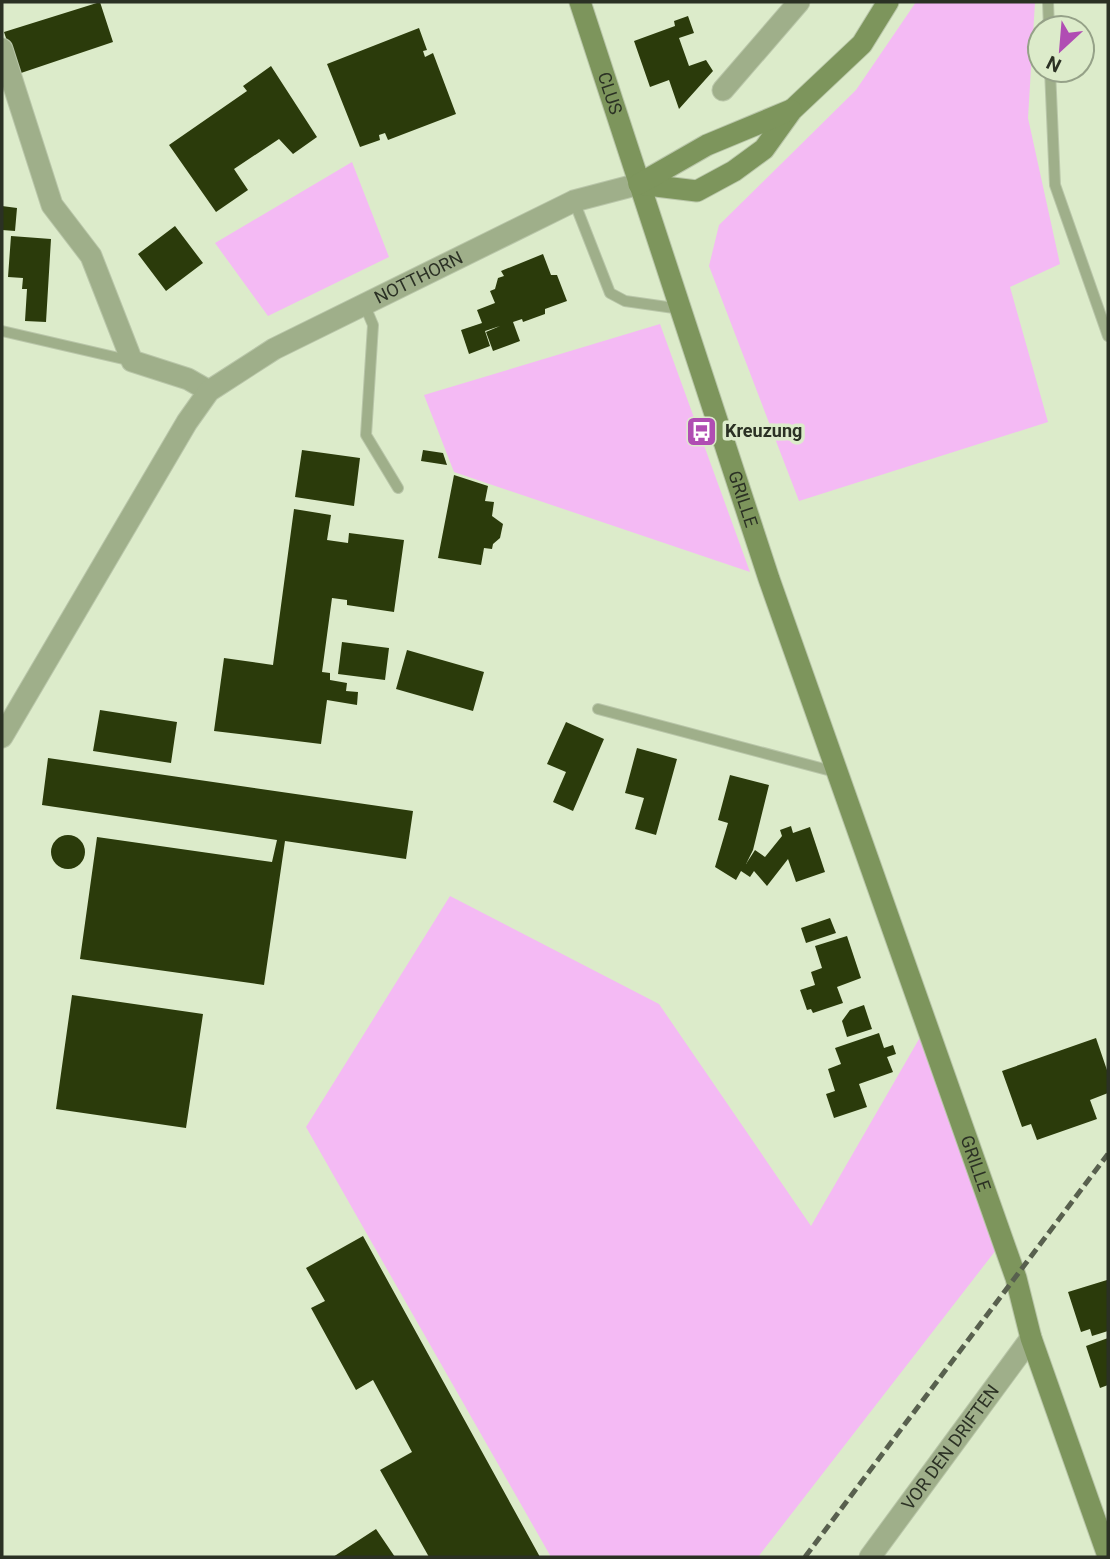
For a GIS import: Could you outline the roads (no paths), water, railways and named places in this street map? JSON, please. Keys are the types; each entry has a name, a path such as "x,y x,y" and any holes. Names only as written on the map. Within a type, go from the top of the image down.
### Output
{"main road":[{"name":"CLUS","path":"580,2 639,184"},
{"path":"639,184 697,191 734,172 764,149 792,110 862,44 888,2"},
{"path":"639,184 707,145 792,110"},
{"name":"GRILLE","path":"639,184 769,579 1016,1278 1031,1338 1108,1556"}],"street":[{"path":"723,90 799,2"},
{"path":"2,50 52,205 91,256 132,361 188,379 209,391"},
{"name":"NOTTHORN","path":"2,737 187,422 209,391 274,349 574,201 639,184"},
{"name":"VOR DEN DRIFTEN","path":"870,1557 1031,1338"}],"lane":[{"path":"1051,84 1055,185 1108,336"},
{"path":"574,201 610,293 625,301 682,310"},
{"path":"365,306 373,325 366,435 398,488"},
{"path":"2,331 132,361"},
{"path":"598,709 839,773"}],"railway":[{"path":"805,1557 1108,1154"}],"place":[{"name":"Kreuzung","path":"702,431"}]}
